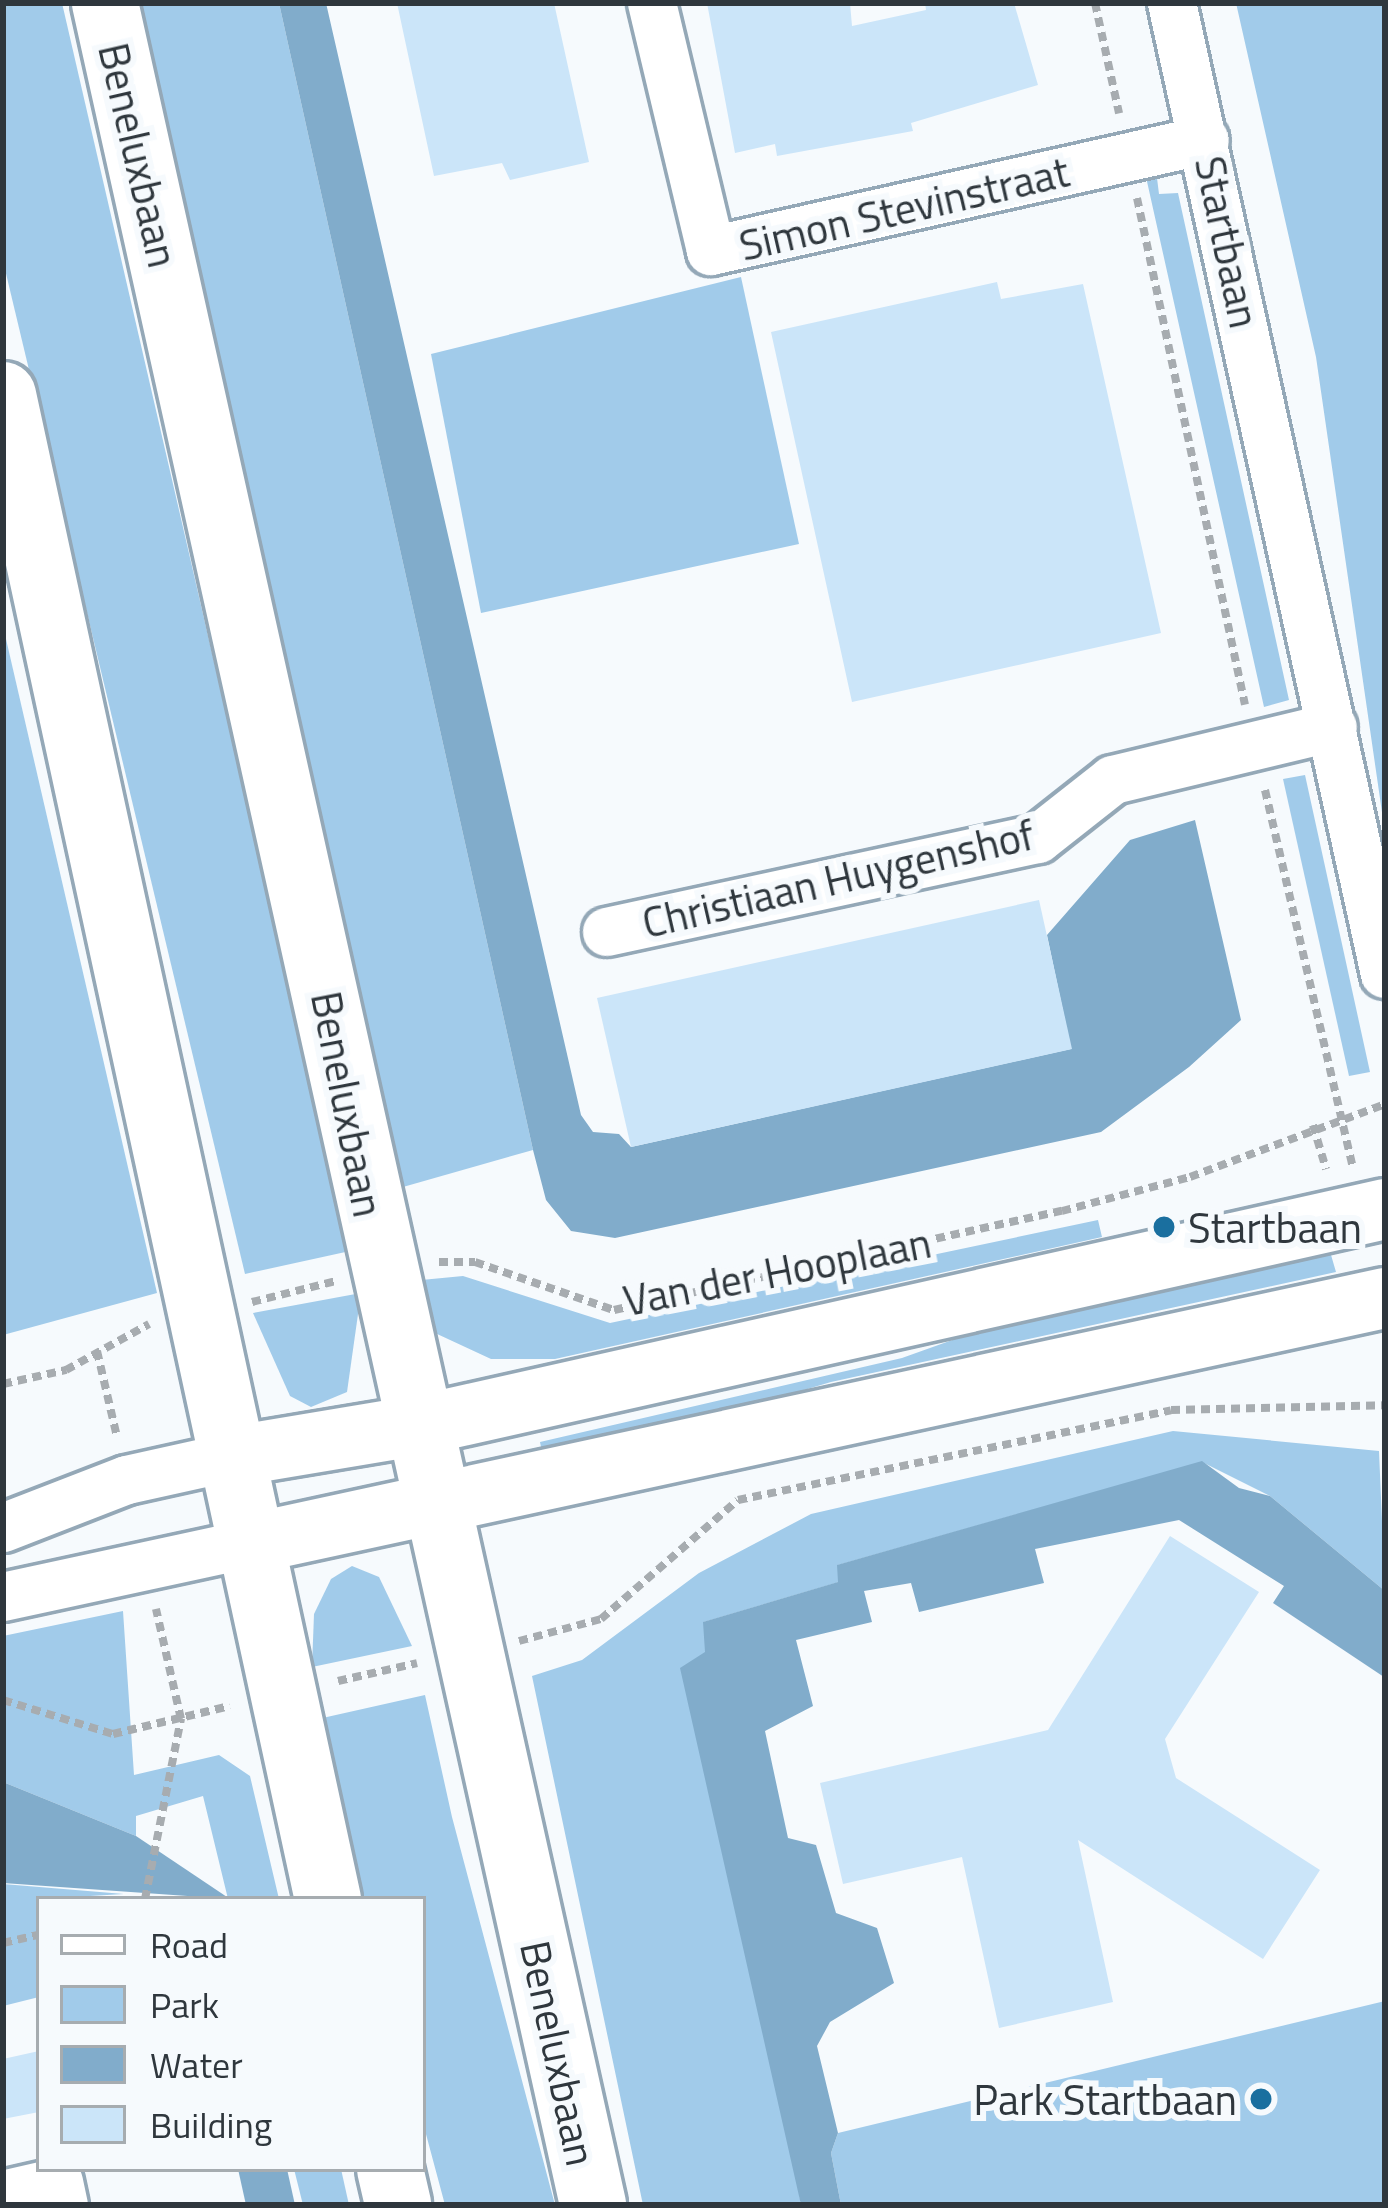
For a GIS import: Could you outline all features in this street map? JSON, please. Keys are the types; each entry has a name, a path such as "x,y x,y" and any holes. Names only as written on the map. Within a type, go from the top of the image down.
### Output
{"main road":[{"name":"Beneluxbaan","path":"105,3 382,1270 421,1425 593,2205"},
{"path":"3,395 208,1312 249,1544 327,1896"},
{"path":"391,2172 398,2205"}],"street":[{"name":"Simon Stevinstraat","path":"652,3 711,251 1205,140"},
{"name":"Startbaan","path":"1172,3 1385,974"},
{"name":"Christiaan Huygenshof","path":"607,932 1038,839 1113,780 1333,727"},
{"name":"Van der Hooplaan","path":"235,1456 421,1425 1359,1204"},
{"path":"3,1597 439,1508 1385,1298"},
{"path":"3,1528 127,1480 235,1456"},
{"path":"3,2195 62,2193"}],"path":[{"path":"1094,3 1359,1204"},
{"name":"Van der Hooplaan","path":"3,1384 66,1370 133,1327 382,1270 475,1262 614,1310 1062,1211 1190,1177 1313,1125 1385,1104"},
{"path":"1313,1125 1359,1204"},
{"path":"3,1700 113,1734 602,1619 738,1500 1171,1410 1385,1405"},
{"path":"146,1896 160,1823"},
{"path":"3,1943 36,1935"}],"green space":[{"path":"3,3 62,3 350,1251 245,1274 3,261"},
{"path":"132,3 279,3 533,1150 403,1187"},
{"path":"1236,3 1385,3 1385,833 1316,357"},
{"path":"1146,177 1157,178 1159,194 1178,193 1289,700 1264,707"},
{"path":"741,277 799,544 481,613 431,354"},
{"path":"3,626 157,1293 3,1335"},
{"path":"1305,775 1370,1072 1349,1076 1283,779"},
{"path":"1098,1220 1102,1237 555,1359 491,1359 435,1333 411,1281 463,1276 610,1323"},
{"path":"1329,1248 1336,1272 831,1382 545,1467 540,1442 902,1358 1047,1306"},
{"path":"361,1293 347,1392 311,1407 290,1396 253,1313"},
{"path":"1173,1431 1379,1451 1385,1591 1270,1496 1202,1462 838,1565 839,1582 704,1622 801,2205 643,2205 532,1676 582,1660 699,1573 811,1514"},
{"path":"352,1566 379,1577 412,1646 312,1667 314,1614 331,1579"},
{"path":"123,1611 134,1775 219,1755 250,1776 278,1896 227,1896 203,1796 136,1816 136,1836 3,1782 3,1636"},
{"path":"425,1695 452,1817 555,2205 445,2205 426,2134 426,1896 362,1896 318,1719"},
{"path":"3,1884 124,1894 36,1896 36,1998 3,2006"},
{"name":"Park Startbaan","path":"1385,2001 1385,2205 841,2205 831,2153 838,2133"},
{"path":"295,2172 342,2172 349,2205 303,2205"}],"water":[{"path":"279,3 326,3 581,1115 593,1132 619,1134 631,1147 1071,1049 1047,935 1130,840 1195,820 1241,1020 1189,1067 1101,1132 615,1238 571,1231 546,1200 533,1150"},
{"path":"1202,1461 1239,1488 1270,1496 1385,1591 1384,1677 1273,1603 1284,1586 1179,1520 1035,1549 1044,1583 919,1612 911,1583 864,1591 872,1622 796,1640 813,1706 765,1731 788,1838 816,1845 836,1913 877,1928 894,1983 830,2022 817,2046 838,2133 831,2153 841,2205 801,2205 680,1668 705,1652 703,1622 838,1582 837,1565"},
{"path":"3,1782 136,1836 226,1896 187,1896 3,1883"},
{"path":"239,2172 288,2172 295,2205 246,2205"}],"building":[{"path":"397,3 554,3 589,162 510,180 502,163 434,176"},
{"path":"707,3 850,3 852,26 926,10 925,3 1014,3 1038,85 911,123 913,131 777,156 775,144 735,153"},
{"path":"997,282 1001,299 1083,284 1161,633 852,702 771,332"},
{"path":"1039,900 1072,1049 631,1147 597,998"},
{"path":"1170,1536 1259,1592 1165,1739 1176,1778 1320,1870 1263,1959 1078,1840 1113,2002 999,2028 962,1857 843,1884 820,1783 1048,1730"},
{"path":"36,2052 36,2113 3,2119 3,2059"}],"place":[{"name":"Startbaan","path":"1164,1227"},
{"name":"Park Startbaan","path":"1261,2099"}]}
